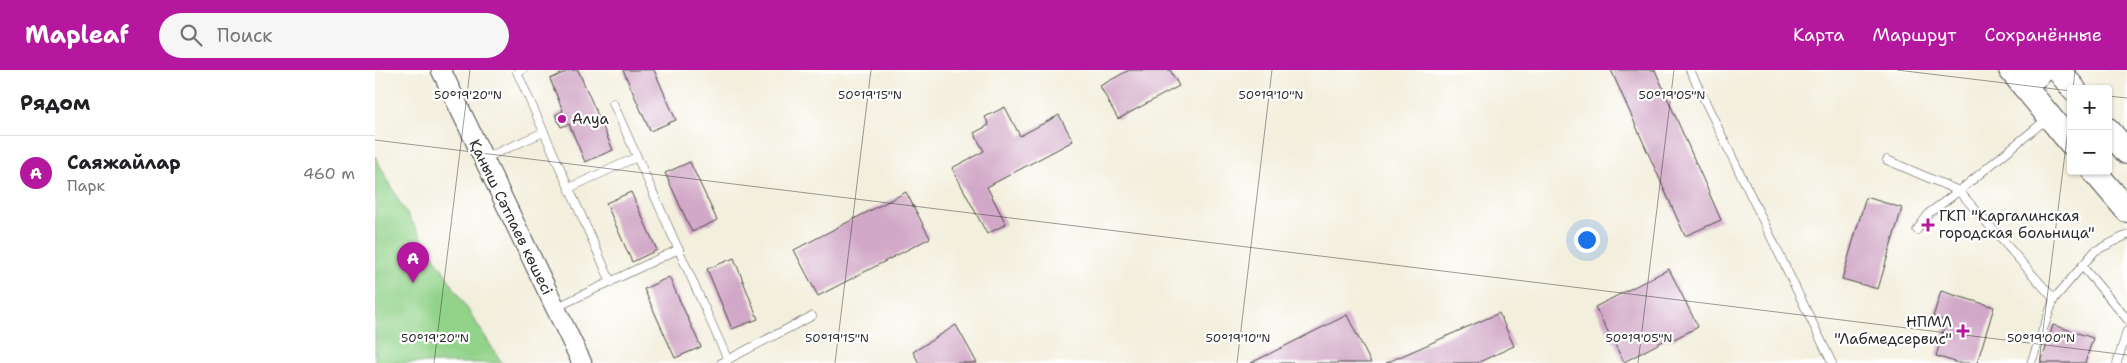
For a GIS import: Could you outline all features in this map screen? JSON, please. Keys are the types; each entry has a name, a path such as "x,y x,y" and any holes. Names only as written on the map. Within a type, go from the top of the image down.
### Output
{"main road":[{"path":"2043,70 2017,78 2067,138"},
{"path":"2058,70 2070,85"},
{"path":"2112,135 2127,152"},
{"path":"2097,175 2127,210"}],"street":[{"name":"Қаныш Сәтпаев көшесі","path":"441,70 582,363"}],"lane":[{"path":"522,70 517,72 611,282"},
{"path":"1690,70 1832,363"},
{"path":"613,103 679,250 725,361 813,316"},
{"path":"1917,230 1929,213 1959,191 2049,117"},
{"path":"483,158 544,132"},
{"path":"569,188 637,157"},
{"path":"1887,160 1959,191 2053,299"},
{"path":"2031,363 2053,299 2095,251 2127,235"},
{"path":"555,308 679,250"},
{"path":"2082,266 2127,319"},
{"path":"2117,363 2127,331"}],"green space":[{"path":"375,156 400,203 502,363 375,363"}],"building":[{"path":"570,70 578,70 613,150 585,162 569,124 561,127 555,115 563,111 550,79"},
{"path":"623,70 654,70 676,120 650,131"},
{"path":"1129,70 1170,70 1179,86 1118,119 1100,86"},
{"path":"1611,70 1655,70 1721,220 1685,236"},
{"path":"1005,107 1020,136 1059,115 1073,141 987,187 1006,224 987,234 952,168 984,151 974,133 989,125 985,117"},
{"path":"690,162 717,220 692,232 665,173"},
{"path":"631,192 657,250 632,262 606,203"},
{"path":"906,192 930,238 818,296 794,250"},
{"path":"1866,197 1902,208 1878,289 1842,279"},
{"path":"734,258 758,319 732,329 707,269"},
{"path":"1669,269 1698,327 1670,341 1669,338 1624,362 1595,307"},
{"path":"669,277 701,347 675,358 644,289"},
{"path":"1941,291 1994,307 1977,363 1958,363 1936,356 1946,321 1933,317"},
{"path":"1499,313 1514,346 1477,363 1386,363"},
{"path":"1347,315 1371,363 1251,363"},
{"path":"956,325 977,363 919,363 913,352"},
{"path":"2053,325 2093,338 2085,363 2041,363"}],"place":[{"name":"Алуа","path":"562,119"},
{"name":"ГКП \"Каргалинская городская больница\"","path":"1928,225"},
{"name":"Саяжайлар","path":"413,283"},
{"name":"НПМЛ \"Лабмедсервис\"","path":"1963,331"}]}
